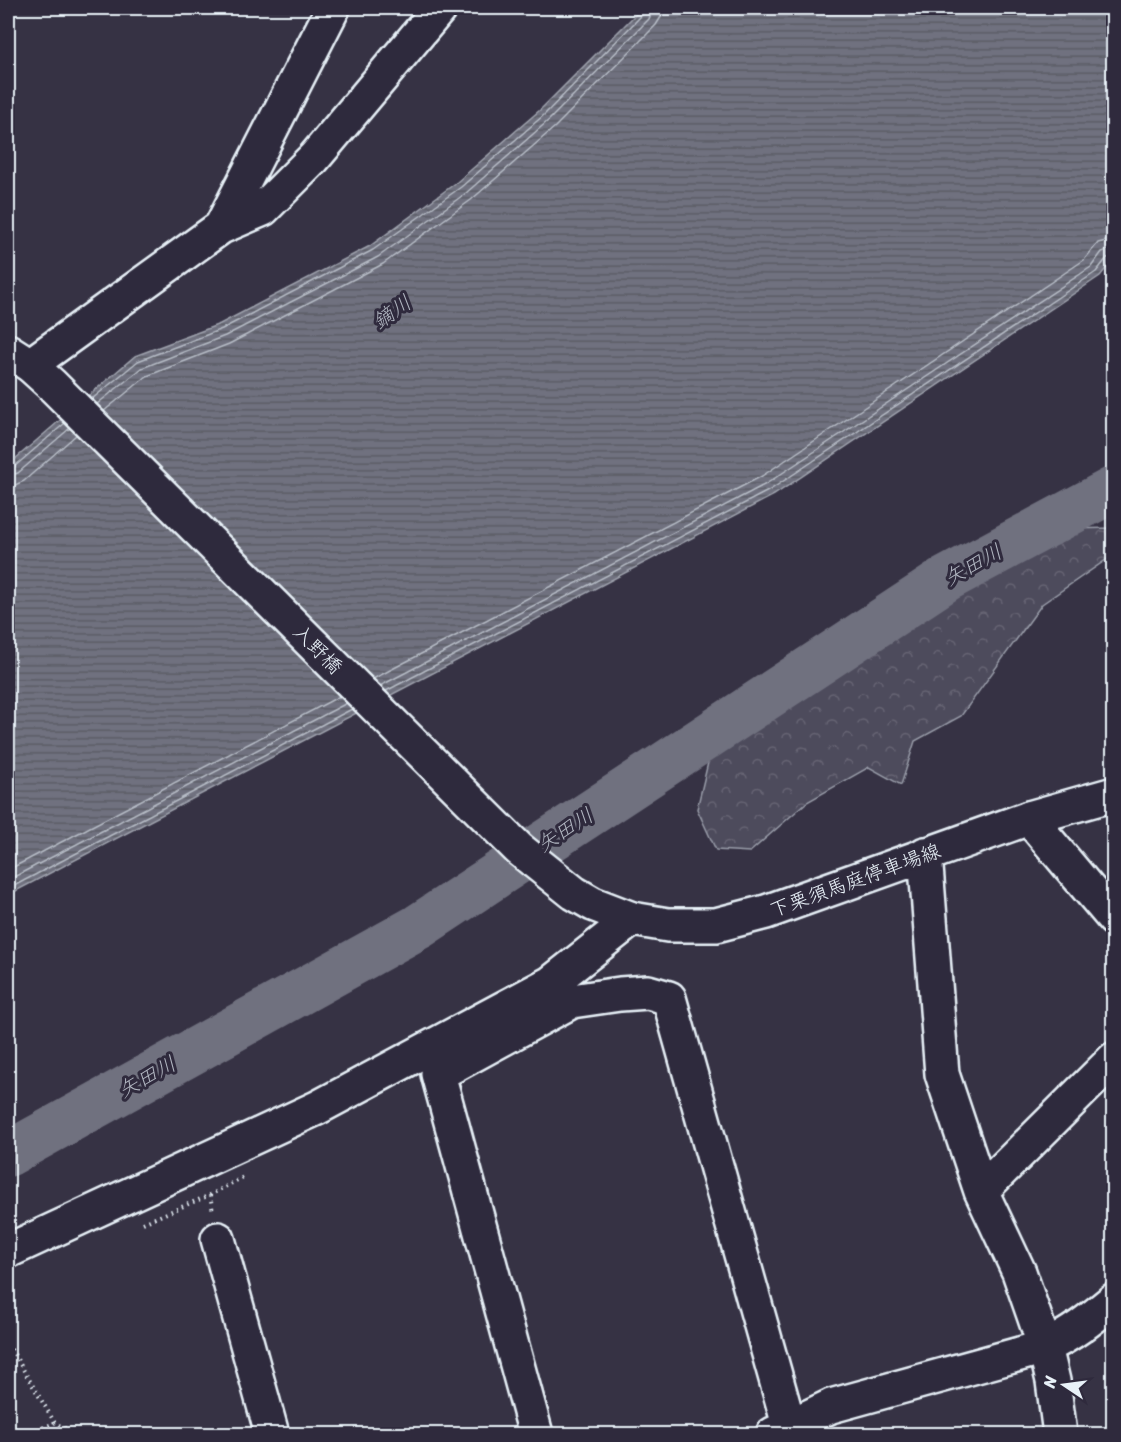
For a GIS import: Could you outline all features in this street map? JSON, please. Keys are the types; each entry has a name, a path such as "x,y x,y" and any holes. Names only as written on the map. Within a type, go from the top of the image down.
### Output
{"street":[{"path":"221,227 333,8"},
{"path":"29,367 221,227 262,209 314,158 440,8"},
{"name":"入野橋","path":"29,367 519,849 574,893 593,904"},
{"name":"下栗須馬庭停車場線","path":"593,904 632,919 668,925 716,925 766,912 1029,818 1113,794"},
{"path":"1029,818 1113,919"},
{"path":"925,854 942,1074 981,1191 1019,1272 1045,1347 1053,1381 1060,1434"},
{"path":"438,1074 632,919"},
{"path":"8,1251 317,1108 549,984"},
{"path":"438,1074 572,1001 648,992 669,998 781,1430 831,1406 1045,1347 1075,1332 1113,1300"},
{"path":"981,1191 1113,1059"},
{"path":"438,1074 536,1434"},
{"path":"218,1239 272,1434"}],"path":[{"path":"8,1344 55,1423 76,1434"},
{"path":"26,1434 55,1423"}],"green space":[{"path":"1113,528 1113,555 1042,604 961,716 915,741 901,785 869,767 807,802 750,852 716,850 697,809 711,750 943,606 968,572 1068,529"}],"water":[{"name":"鏑川","path":"642,8 1113,8 1114,259 1100,276 774,495 8,895 8,465 135,356 220,324 370,246 457,182 540,110"}],"waterway":[{"name":"矢田川","path":"8,1154 418,927 946,579 1114,489"}]}
